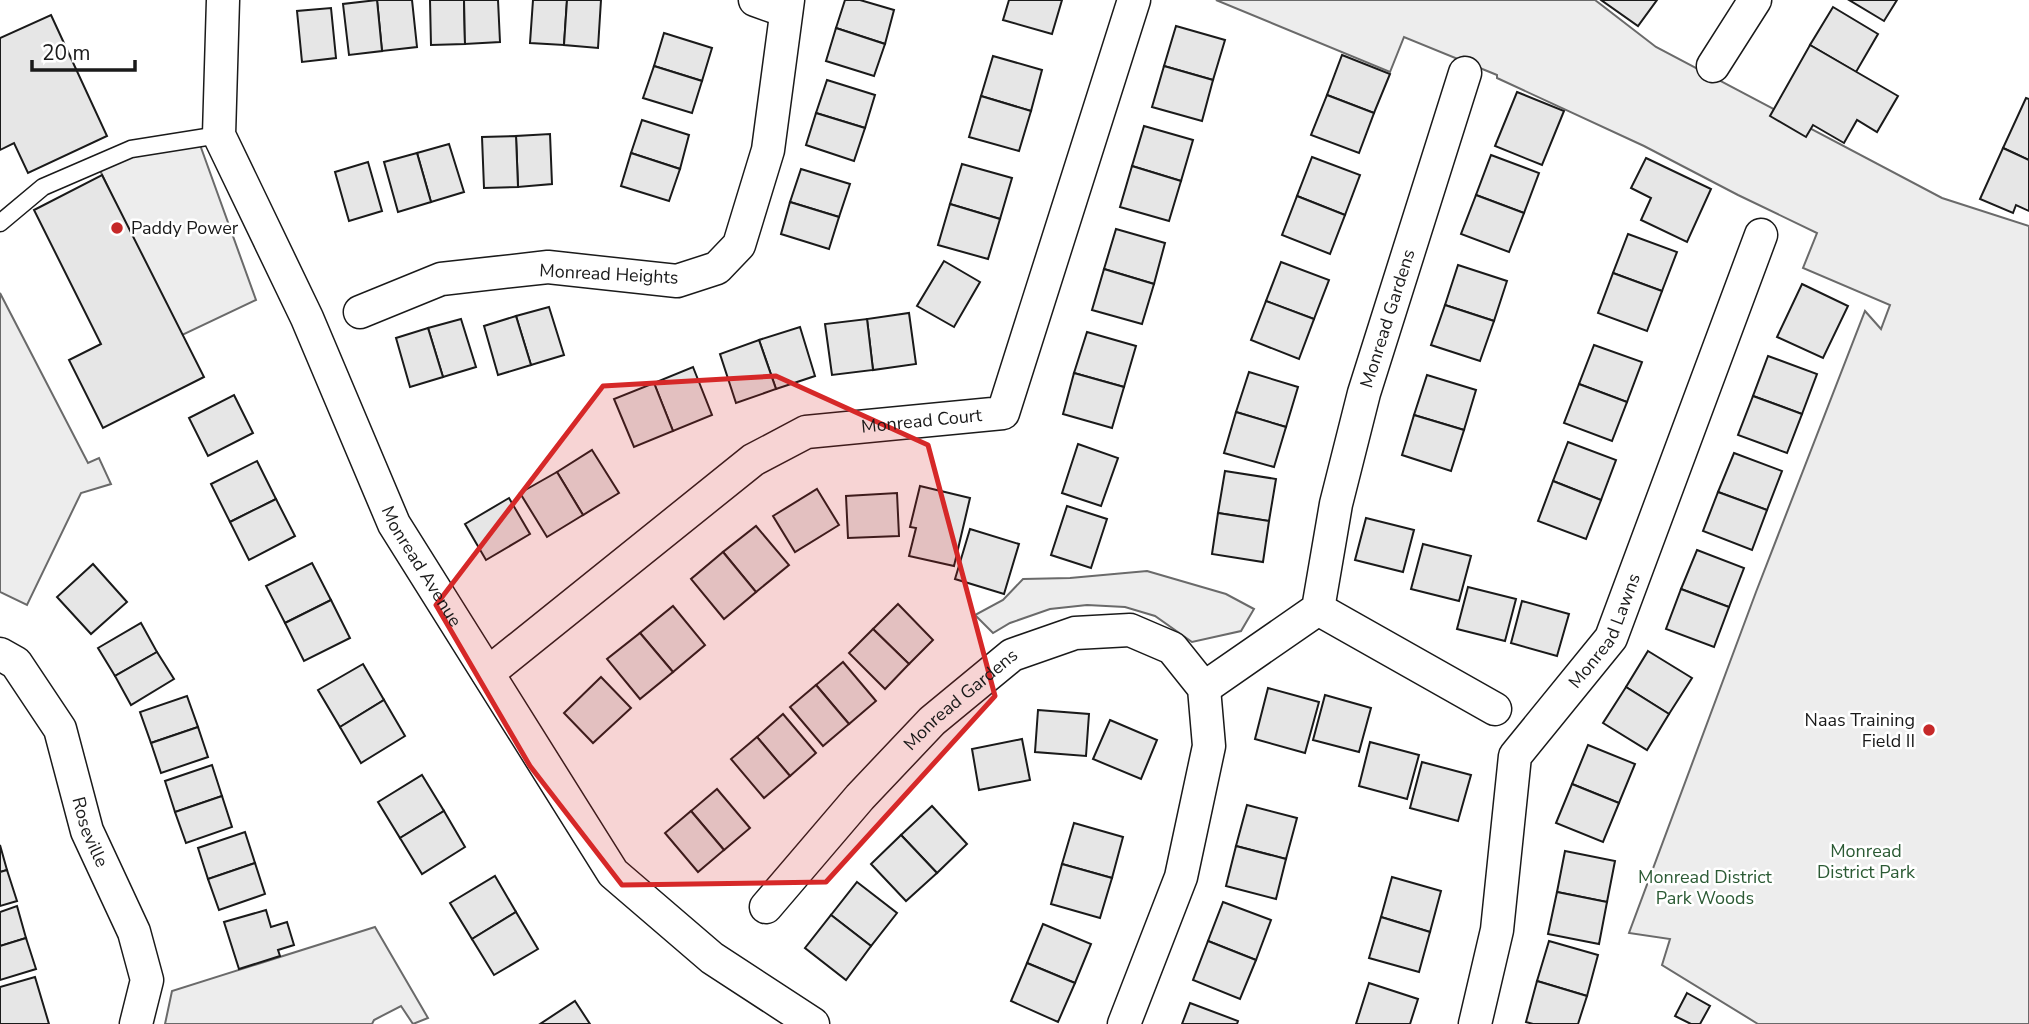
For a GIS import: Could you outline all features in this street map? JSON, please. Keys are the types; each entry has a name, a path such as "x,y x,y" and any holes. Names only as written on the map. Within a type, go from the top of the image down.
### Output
{"street":[{"name":"Monread Avenue","path":"223,0 219,135 307,318 394,524 613,873 712,958 813,1024"},
{"name":"Monread Heights","path":"360,312 441,279 548,267 677,281 717,268 739,246 768,150 787,5 755,0"},
{"name":"Monread Court","path":"488,673 753,460 806,432 1003,413 1134,0"},
{"path":"1713,66 1755,0"},
{"name":"Monread Gardens","path":"1318,609 1336,504 1364,393 1465,73"},
{"name":"Monread Lawns","path":"1475,1024 1497,930 1515,756 1611,638 1761,235"},
{"path":"1124,1024 1181,877 1209,746 1204,688 1318,609 1496,709"},
{"name":"Monread Gardens","path":"766,906 860,797 932,721 1012,655 1075,634 1130,630 1172,648 1204,688"},
{"name":"Roseville","path":"0,654 16,663 60,729 87,831 134,932 147,980 136,1024"}],"lane":[{"path":"0,223 43,187 131,149 219,135"}],"highlighted area":[{"path":"776,376 928,445 995,696 826,882 622,885 530,766 436,605 603,386"}],"shaded area":[{"name":"Monread District Park","path":"1216,0 1595,0 1656,47 1942,198 2029,226 2029,1024 1758,1024 1662,965 1670,939 1629,933 1756,592 1865,311 1881,329 1890,305 1803,268 1817,233 1644,146 1497,78 1497,75 1404,37 1390,72"},
{"path":"199,142 256,300 178,337 98,166 118,156"},
{"path":"0,293 88,463 99,458 111,484 81,493 27,605 0,592"},
{"path":"1147,571 1226,594 1254,609 1241,631 1192,642 1155,616 1125,607 1087,605 1050,609 1010,623 993,633 975,615 1003,600 1023,579"},
{"path":"375,927 428,1018 413,1024 401,1006 374,1020 372,1024 165,1024 172,991"}],"building":[{"path":"377,0 412,0 417,47 382,51"},
{"path":"377,0 382,51 349,55 343,4"},
{"path":"430,0 464,0 465,44 431,45"},
{"path":"464,0 498,0 500,42 465,44"},
{"path":"533,0 567,0 564,45 530,43"},
{"path":"567,0 601,0 598,48 564,45"},
{"path":"845,0 860,0 894,10 885,44 836,28"},
{"path":"1009,0 1062,0 1052,34 1003,20"},
{"path":"1601,0 1657,0 1638,26"},
{"path":"1849,0 1897,0 1884,21"},
{"path":"1833,7 1878,34 1856,72 1810,45"},
{"path":"331,8 336,58 302,62 297,11"},
{"path":"51,15 107,136 28,173 14,143 0,150 0,38"},
{"path":"1176,26 1225,40 1213,80 1164,66"},
{"path":"836,28 885,44 874,76 826,61"},
{"path":"664,33 712,48 702,81 654,66"},
{"path":"1810,45 1898,96 1877,132 1857,120 1844,143 1813,125 1806,137 1770,116"},
{"path":"1342,55 1390,74 1374,113 1327,95"},
{"path":"993,56 1042,70 1031,111 981,96"},
{"path":"654,66 702,81 692,113 643,98"},
{"path":"1164,66 1213,80 1202,121 1152,107"},
{"path":"827,80 875,95 865,128 816,113"},
{"path":"1517,92 1564,111 1542,165 1495,146"},
{"path":"1327,95 1374,113 1359,153 1311,135"},
{"path":"981,96 1031,111 1019,151 969,137"},
{"path":"2026,98 2029,99 2029,160 2003,148"},
{"path":"816,113 865,128 854,161 806,145"},
{"path":"642,120 689,135 680,169 631,153"},
{"path":"1144,126 1193,140 1181,181 1132,166"},
{"path":"550,134 552,184 518,187 516,136"},
{"path":"516,136 518,187 484,188 482,137"},
{"path":"449,144 464,192 431,202 417,153"},
{"path":"2003,148 2029,160 2029,211 2016,205 2013,213 1980,199"},
{"path":"417,153 431,202 398,212 384,162"},
{"path":"631,153 680,169 669,201 621,186"},
{"path":"1491,155 1539,173 1524,213 1476,195"},
{"path":"1312,157 1360,175 1345,215 1297,196"},
{"path":"1646,158 1711,189 1687,242 1641,220 1651,198 1631,188"},
{"path":"368,162 382,211 349,221 335,172"},
{"path":"962,164 1012,178 1000,219 950,204"},
{"path":"1132,166 1181,181 1169,221 1120,207"},
{"path":"801,169 850,184 839,217 790,202"},
{"path":"102,175 204,377 103,428 69,360 101,344 34,210"},
{"path":"1476,195 1524,213 1509,252 1461,234"},
{"path":"1297,196 1345,215 1330,254 1282,235"},
{"path":"790,202 839,217 829,249 781,234"},
{"path":"950,204 1000,219 988,259 938,245"},
{"path":"1116,229 1165,243 1154,284 1104,269"},
{"path":"1628,234 1677,252 1662,291 1613,273"},
{"path":"944,261 980,282 954,327 917,306"},
{"path":"1281,262 1329,280 1314,319 1266,301"},
{"path":"1458,265 1507,281 1494,321 1445,305"},
{"path":"1104,269 1154,284 1142,324 1092,310"},
{"path":"1613,273 1662,291 1647,331 1598,313"},
{"path":"1802,284 1848,306 1823,358 1777,337"},
{"path":"1266,301 1314,319 1299,359 1251,340"},
{"path":"1445,305 1494,321 1480,361 1431,345"},
{"path":"549,307 564,355 531,365 516,316"},
{"path":"909,313 916,364 873,370 867,319"},
{"path":"516,316 531,365 498,375 484,326"},
{"path":"461,319 476,367 443,377 428,328"},
{"path":"867,319 873,370 832,375 825,324"},
{"path":"800,327 815,376 776,389 759,340"},
{"path":"428,328 443,377 410,387 396,338"},
{"path":"1087,332 1136,346 1124,387 1074,373"},
{"path":"759,340 776,389 736,403 720,354"},
{"path":"1594,345 1642,362 1627,402 1579,384"},
{"path":"1768,356 1817,374 1802,414 1753,396"},
{"path":"693,367 712,415 673,431 654,383"},
{"path":"1249,372 1298,387 1286,427 1236,412"},
{"path":"1074,373 1124,387 1112,428 1063,414"},
{"path":"1427,375 1476,390 1464,430 1414,415"},
{"path":"654,383 673,431 634,447 614,399"},
{"path":"1579,384 1627,402 1612,441 1564,423"},
{"path":"234,395 253,433 208,456 189,418"},
{"path":"1753,396 1802,414 1787,453 1738,435"},
{"path":"1236,412 1286,427 1274,467 1224,453"},
{"path":"1414,415 1464,430 1451,471 1402,455"},
{"path":"1568,442 1616,460 1601,500 1553,481"},
{"path":"1078,444 1118,458 1101,506 1062,493"},
{"path":"592,450 619,493 583,515 557,472"},
{"path":"1734,453 1782,471 1767,510 1718,492"},
{"path":"257,461 276,499 230,522 211,484"},
{"path":"1225,471 1276,479 1269,521 1218,513"},
{"path":"557,472 583,515 547,537 520,493"},
{"path":"1553,481 1601,500 1586,539 1538,521"},
{"path":"920,486 970,498 954,566 909,556 916,528 910,527"},
{"path":"817,489 839,525 795,552 773,516"},
{"path":"1718,492 1767,510 1752,550 1703,531"},
{"path":"897,493 899,536 848,538 846,496"},
{"path":"509,498 530,534 486,560 465,524"},
{"path":"276,499 295,536 249,560 230,522"},
{"path":"1067,506 1107,519 1091,568 1051,555"},
{"path":"1218,513 1269,521 1263,562 1212,554"},
{"path":"1366,518 1414,530 1403,572 1355,560"},
{"path":"756,526 789,565 756,592 723,552"},
{"path":"970,529 1019,544 1004,594 955,579"},
{"path":"1423,544 1471,556 1459,601 1411,589"},
{"path":"1697,550 1744,568 1729,607 1681,589"},
{"path":"723,552 756,592 724,619 691,579"},
{"path":"312,563 331,600 285,623 266,586"},
{"path":"93,564 127,602 91,634 57,597"},
{"path":"1468,587 1516,599 1505,641 1457,629"},
{"path":"1681,589 1729,607 1714,647 1666,629"},
{"path":"331,600 350,638 304,661 285,623"},
{"path":"1522,601 1569,614 1557,656 1511,643"},
{"path":"898,604 933,640 909,664 873,629"},
{"path":"673,606 705,645 673,672 640,633"},
{"path":"141,623 157,652 115,676 98,648"},
{"path":"873,629 909,664 885,689 849,653"},
{"path":"640,633 673,672 640,699 607,659"},
{"path":"1648,651 1692,678 1669,714 1626,687"},
{"path":"157,652 174,679 131,705 115,676"},
{"path":"843,662 876,701 849,724 816,685"},
{"path":"363,664 384,700 340,727 318,690"},
{"path":"601,677 631,708 593,743 564,713"},
{"path":"816,685 849,724 823,746 790,707"},
{"path":"1626,687 1669,714 1647,750 1603,723"},
{"path":"1268,688 1319,702 1305,753 1255,739"},
{"path":"1325,695 1371,708 1359,752 1313,740"},
{"path":"187,696 198,727 151,743 140,712"},
{"path":"384,700 405,736 361,763 340,727"},
{"path":"1038,710 1089,714 1086,756 1035,752"},
{"path":"783,714 816,753 790,776 757,737"},
{"path":"1110,720 1157,740 1141,779 1093,759"},
{"path":"198,727 208,757 161,773 151,743"},
{"path":"757,737 790,776 764,798 731,759"},
{"path":"1022,739 1030,780 979,790 972,749"},
{"path":"1370,742 1419,755 1407,799 1359,786"},
{"path":"1588,745 1635,764 1619,803 1572,784"},
{"path":"1422,762 1471,775 1458,821 1410,808"},
{"path":"212,765 222,796 175,812 165,781"},
{"path":"422,775 444,811 400,838 378,802"},
{"path":"1572,784 1619,803 1603,842 1556,823"},
{"path":"717,789 750,828 724,850 691,811"},
{"path":"222,796 232,827 186,843 175,812"},
{"path":"1247,805 1297,818 1286,859 1236,846"},
{"path":"932,806 967,844 937,873 901,835"},
{"path":"444,811 465,847 422,874 400,838"},
{"path":"691,811 724,850 698,872 665,833"},
{"path":"1074,823 1123,837 1112,878 1062,864"},
{"path":"245,832 255,863 208,879 198,848"},
{"path":"901,835 937,873 906,901 871,864"},
{"path":"0,845 7,870 0,872"},
{"path":"1236,846 1286,859 1276,899 1226,886"},
{"path":"1565,851 1615,861 1607,902 1557,892"},
{"path":"255,863 265,894 219,910 208,879"},
{"path":"1062,864 1112,878 1100,918 1051,904"},
{"path":"7,870 17,901 0,906 0,872"},
{"path":"495,876 516,912 472,939 450,903"},
{"path":"1392,877 1441,891 1430,932 1381,917"},
{"path":"857,882 897,913 871,946 831,915"},
{"path":"1557,892 1607,902 1599,944 1548,934"},
{"path":"1223,902 1271,920 1256,960 1208,941"},
{"path":"17,906 26,938 0,946 0,912"},
{"path":"266,910 271,927 287,922 294,945 278,950 280,956 239,969 224,922"},
{"path":"516,912 538,949 494,975 472,939"},
{"path":"831,915 871,946 846,980 805,948"},
{"path":"1381,917 1430,932 1419,972 1369,958"},
{"path":"1043,924 1091,944 1075,983 1027,963"},
{"path":"26,938 36,969 0,980 0,946"},
{"path":"1208,941 1256,960 1240,999 1193,980"},
{"path":"1549,941 1598,955 1587,996 1537,981"},
{"path":"1027,963 1075,983 1058,1022 1011,1001"},
{"path":"35,977 49,1024 0,1024 0,987"},
{"path":"1537,981 1587,996 1578,1024 1526,1022"},
{"path":"1369,983 1418,999 1410,1024 1356,1024"},
{"path":"1687,993 1710,1006 1700,1024 1691,1024 1675,1016"},
{"path":"575,1001 590,1024 540,1024"},
{"path":"1190,1003 1238,1021 1237,1024 1182,1024"}],"place":[{"name":"Paddy Power","path":"117,228"},
{"name":"Naas Training Field II","path":"1929,730"}],"park label":[{"name":"Monread District Park Woods","path":"1705,887"}]}
